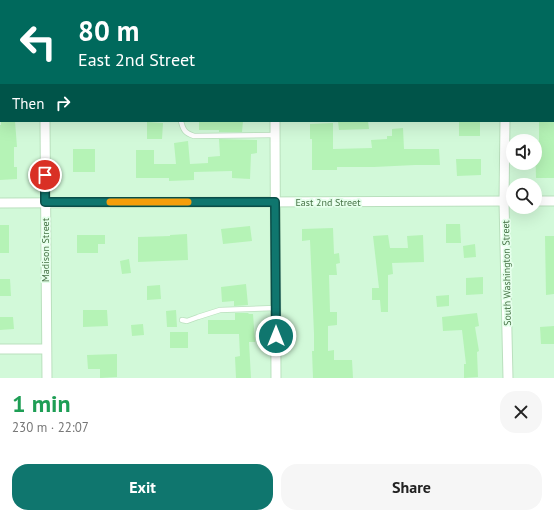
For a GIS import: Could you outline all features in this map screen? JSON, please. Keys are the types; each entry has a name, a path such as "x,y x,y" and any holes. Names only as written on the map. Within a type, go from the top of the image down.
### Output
{"street":[{"name":"Madison Street","path":"45,122 47,378"},
{"path":"275,122 276,378"},
{"name":"South Washington Street","path":"505,122 508,178"},
{"path":"542,201 554,200"},
{"name":"East 2nd Street","path":"0,203 506,201"},
{"name":"South Washington Street","path":"508,378 509,214"},
{"path":"0,349 46,349"}],"lane":[{"path":"181,122 182,127 187,133 194,136 275,135"},
{"path":"182,320 198,318 220,310 276,308"}],"shaded area":[{"path":"0,122 554,122 554,378 0,378"}],"building":[{"path":"1,122 15,122 17,147 14,147 14,167 17,167 17,179 0,180"},
{"path":"147,122 163,123 162,139 147,139"},
{"path":"199,122 243,122 242,132 199,130"},
{"path":"338,122 368,122 369,129 339,130"},
{"path":"459,122 480,122 480,136 459,136"},
{"path":"539,122 554,122 554,178 536,178 536,170 542,170 542,134 539,134"},
{"path":"333,123 333,149 372,148 371,140 387,139 387,136 392,136 392,129 403,128 404,149 439,149 440,165 337,167 337,170 312,170 312,139 310,139 310,124"},
{"path":"219,139 257,140 257,153 251,154 250,179 232,178 232,171 194,172 194,180 169,181 169,178 136,178 136,150 154,150 154,164 176,164 174,143 188,141 190,164 208,163 208,157 220,156"},
{"path":"73,149 95,149 95,172 73,172"},
{"path":"456,159 481,159 481,175 457,176"},
{"path":"446,224 460,224 461,243 446,243"},
{"path":"0,225 9,225 9,253 0,253"},
{"path":"250,226 252,241 223,244 221,229"},
{"path":"333,228 334,254 339,253 340,263 336,264 337,275 329,275 330,312 337,312 337,325 328,326 328,351 334,350 334,360 352,360 353,378 313,378 312,351 314,351 314,334 310,240 302,241 302,229"},
{"path":"187,234 188,260 138,262 138,237"},
{"path":"77,235 105,235 105,244 98,244 98,253 77,253"},
{"path":"388,235 390,248 408,248 407,236 423,235 424,262 392,263 393,274 388,275 388,312 381,312 380,300 372,300 372,288 379,288 373,236"},
{"path":"545,236 554,236 554,294 546,295"},
{"path":"475,244 476,257 464,258 463,246"},
{"path":"129,259 131,273 122,274 120,261"},
{"path":"483,277 483,294 466,295 466,278"},
{"path":"0,279 10,279 11,296 0,296"},
{"path":"246,284 248,305 234,306 234,301 222,302 221,287"},
{"path":"160,285 161,299 147,300 147,286"},
{"path":"449,295 449,306 437,307 436,296"},
{"path":"83,310 107,310 108,326 83,327"},
{"path":"176,310 177,327 167,327 166,311"},
{"path":"235,313 253,314 255,342 249,342 251,378 236,378 235,357 240,356 239,334 208,334 208,320 235,320"},
{"path":"477,313 479,326 475,327 479,351 477,352 478,377 464,378 464,364 466,364 462,330 443,331 442,317"},
{"path":"0,317 13,317 14,329 0,330"},
{"path":"143,324 144,335 132,336 131,325"},
{"path":"554,326 554,344 541,344 540,327"},
{"path":"170,332 188,332 188,348 170,348"},
{"path":"117,354 117,377 100,378 100,369 88,369 87,355"}],"slow traffic":[{"path":"110,202 188,202"}],"route":[{"path":"45,175 45,202 275,202 276,336"}]}
